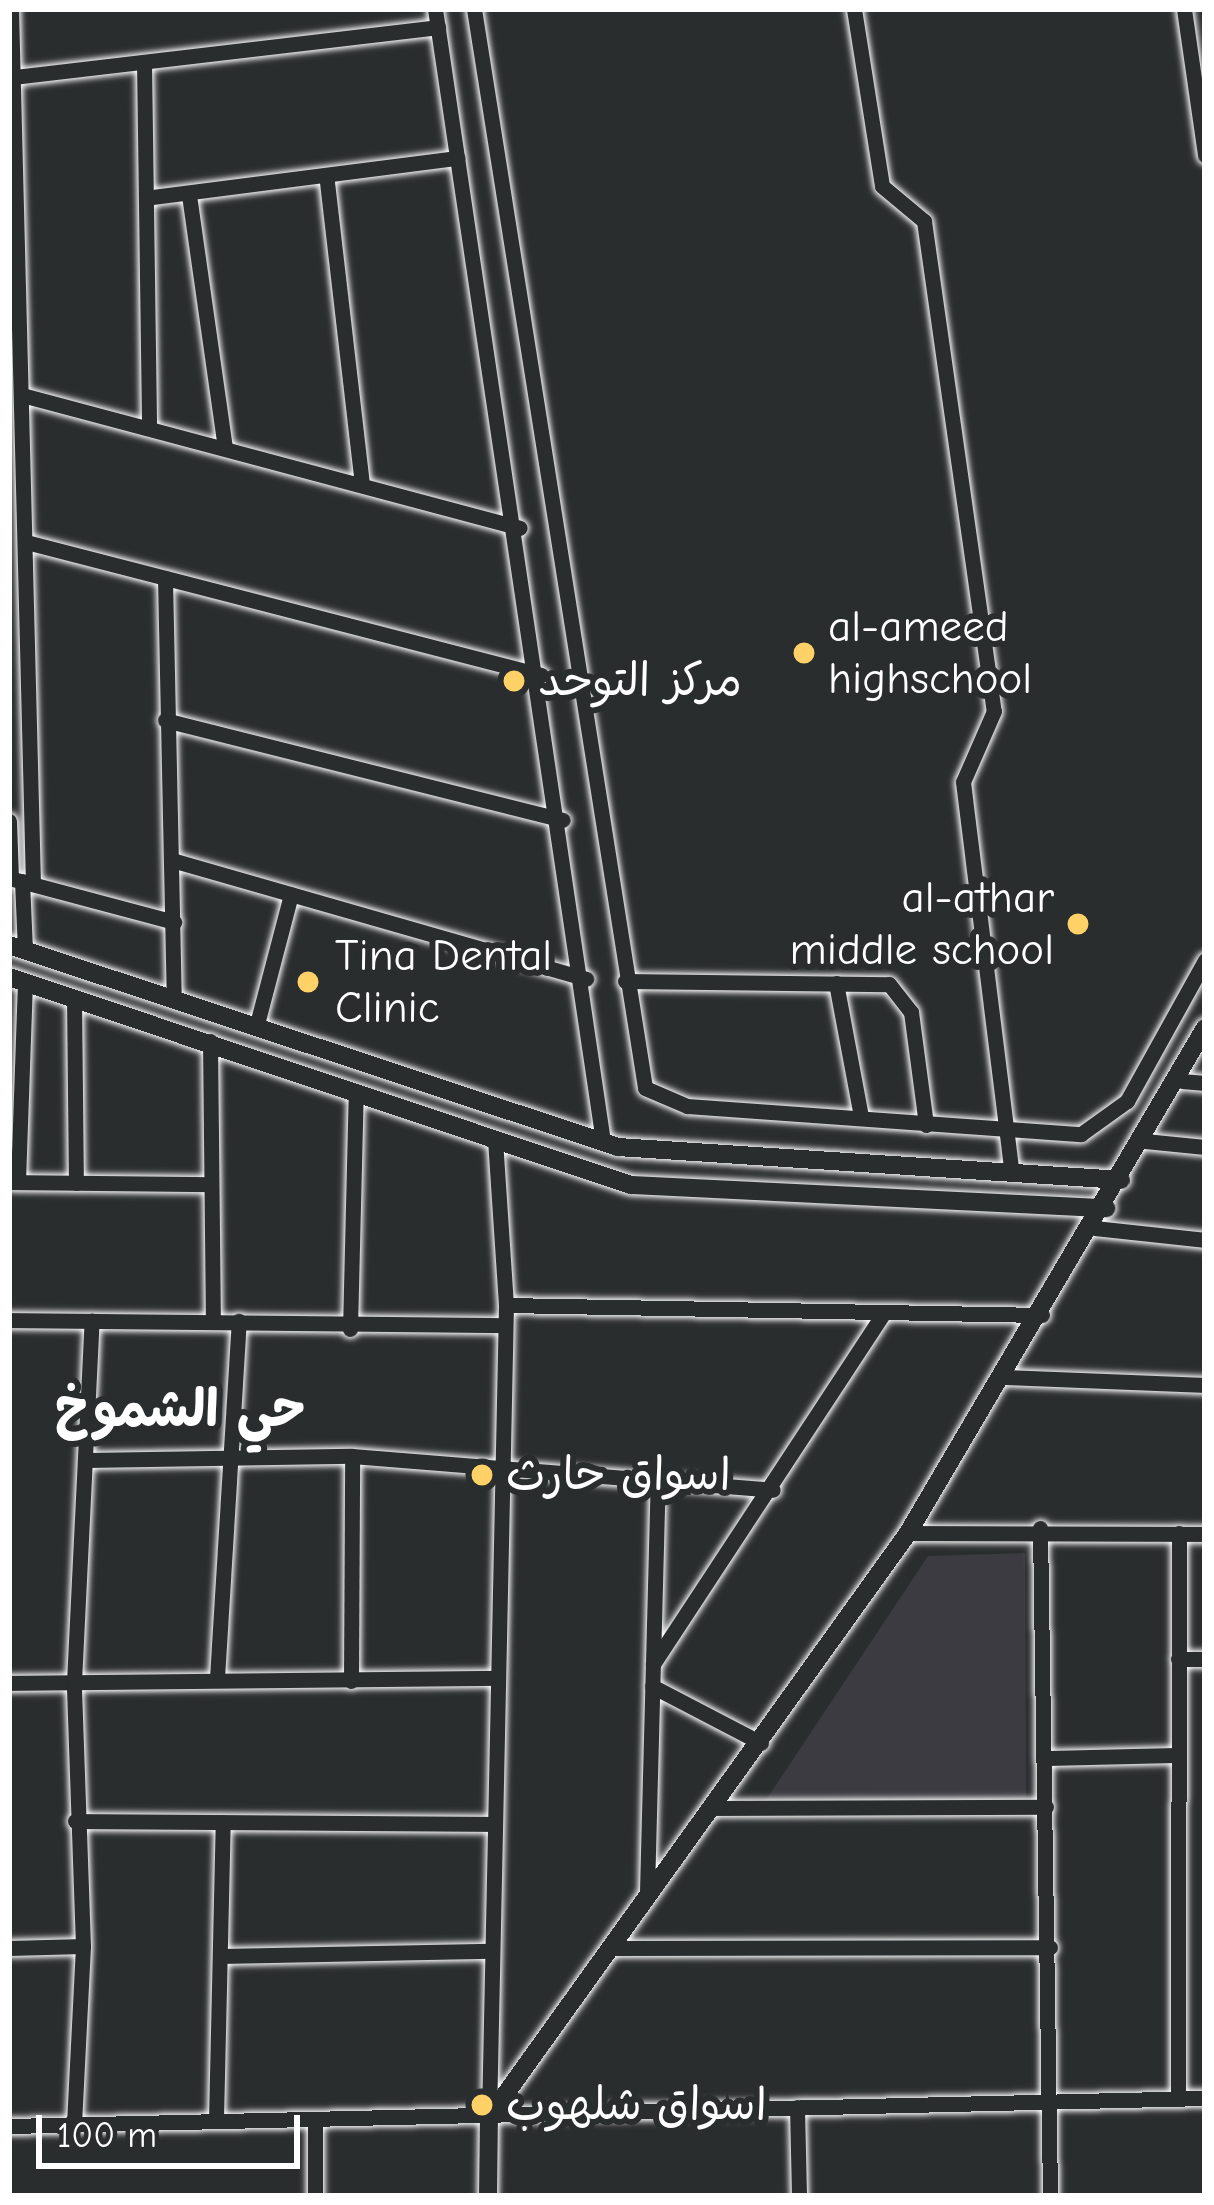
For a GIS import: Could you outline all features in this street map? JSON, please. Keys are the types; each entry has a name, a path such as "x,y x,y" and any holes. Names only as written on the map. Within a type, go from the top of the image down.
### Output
{"street":[{"path":"436,9 520,528 586,979 603,1141"},
{"path":"474,9 625,981 654,1097 1015,1133 1081,1134 1116,1115 1205,960"},
{"path":"854,9 882,186 924,221 994,711 963,782 1015,1133 1012,1174"},
{"path":"1184,9 1205,155"},
{"path":"10,10 14,277 31,613 17,947 360,1056 603,1141 1121,1180"},
{"path":"14,76 438,27"},
{"path":"143,62 152,197 149,427"},
{"path":"152,197 327,182 458,158"},
{"path":"327,182 362,485"},
{"path":"189,195 225,447"},
{"path":"22,395 520,528"},
{"path":"30,543 541,674"},
{"path":"165,578 174,998"},
{"path":"9,614 31,613"},
{"path":"166,720 562,820"},
{"path":"9,821 19,880"},
{"path":"172,860 586,979"},
{"path":"19,880 174,922"},
{"path":"257,1024 291,894"},
{"path":"208,1184 13,1182 17,980 631,1185 1106,1208"},
{"path":"625,981 889,984 903,995 926,1125"},
{"path":"836,983 861,1116"},
{"path":"74,998 76,1183"},
{"path":"489,2117 908,1533 1182,1081 1205,1028"},
{"path":"210,1041 213,1321"},
{"path":"350,1329 360,1056"},
{"path":"1182,1081 1205,1083"},
{"path":"488,2196 506,1305 495,1138"},
{"path":"1145,1141 1205,1147"},
{"path":"1095,1228 1205,1240"},
{"path":"506,1305 1042,1315"},
{"path":"652,1664 773,1490 883,1314"},
{"path":"9,1320 239,1321 350,1329 504,1325"},
{"path":"74,2124 83,1946 75,1821 74,1682 92,1320"},
{"path":"217,1678 227,1454 239,1321"},
{"path":"1006,1377 1205,1384"},
{"path":"87,1460 227,1454 352,1456 773,1490"},
{"path":"351,1681 352,1456"},
{"path":"646,1892 658,1480"},
{"path":"908,1533 1040,1528 1205,1534"},
{"path":"1040,1528 1054,2098 1050,2196"},
{"path":"1178,2098 1180,1533"},
{"path":"1178,1659 1205,1659"},
{"path":"9,1683 497,1678"},
{"path":"652,1686 761,1743"},
{"path":"1045,1758 1178,1755"},
{"path":"715,1808 1046,1808"},
{"path":"75,1821 495,1824"},
{"path":"216,2120 223,1822"},
{"path":"9,1948 83,1946"},
{"path":"612,1948 1050,1947"},
{"path":"220,1956 492,1951"},
{"path":"9,2126 1205,2098"},
{"path":"797,2107 799,2196"},
{"path":"315,2119 315,2196"}],"shaded area":[{"path":"1025,1553 1026,1799 766,1800 928,1556"}],"place":[{"name":"al-ameed highschool","path":"804,653"},
{"name":"مركز التوحد","path":"514,681"},
{"name":"al-athar middle school","path":"1078,924"},
{"name":"Tina Dental Clinic","path":"308,982"},
{"name":"اسواق حارث","path":"482,1475"},
{"name":"اسواق شلهوب","path":"482,2105"}],"district":[{"name":"حي الشموخ","path":"180,1410"}]}
